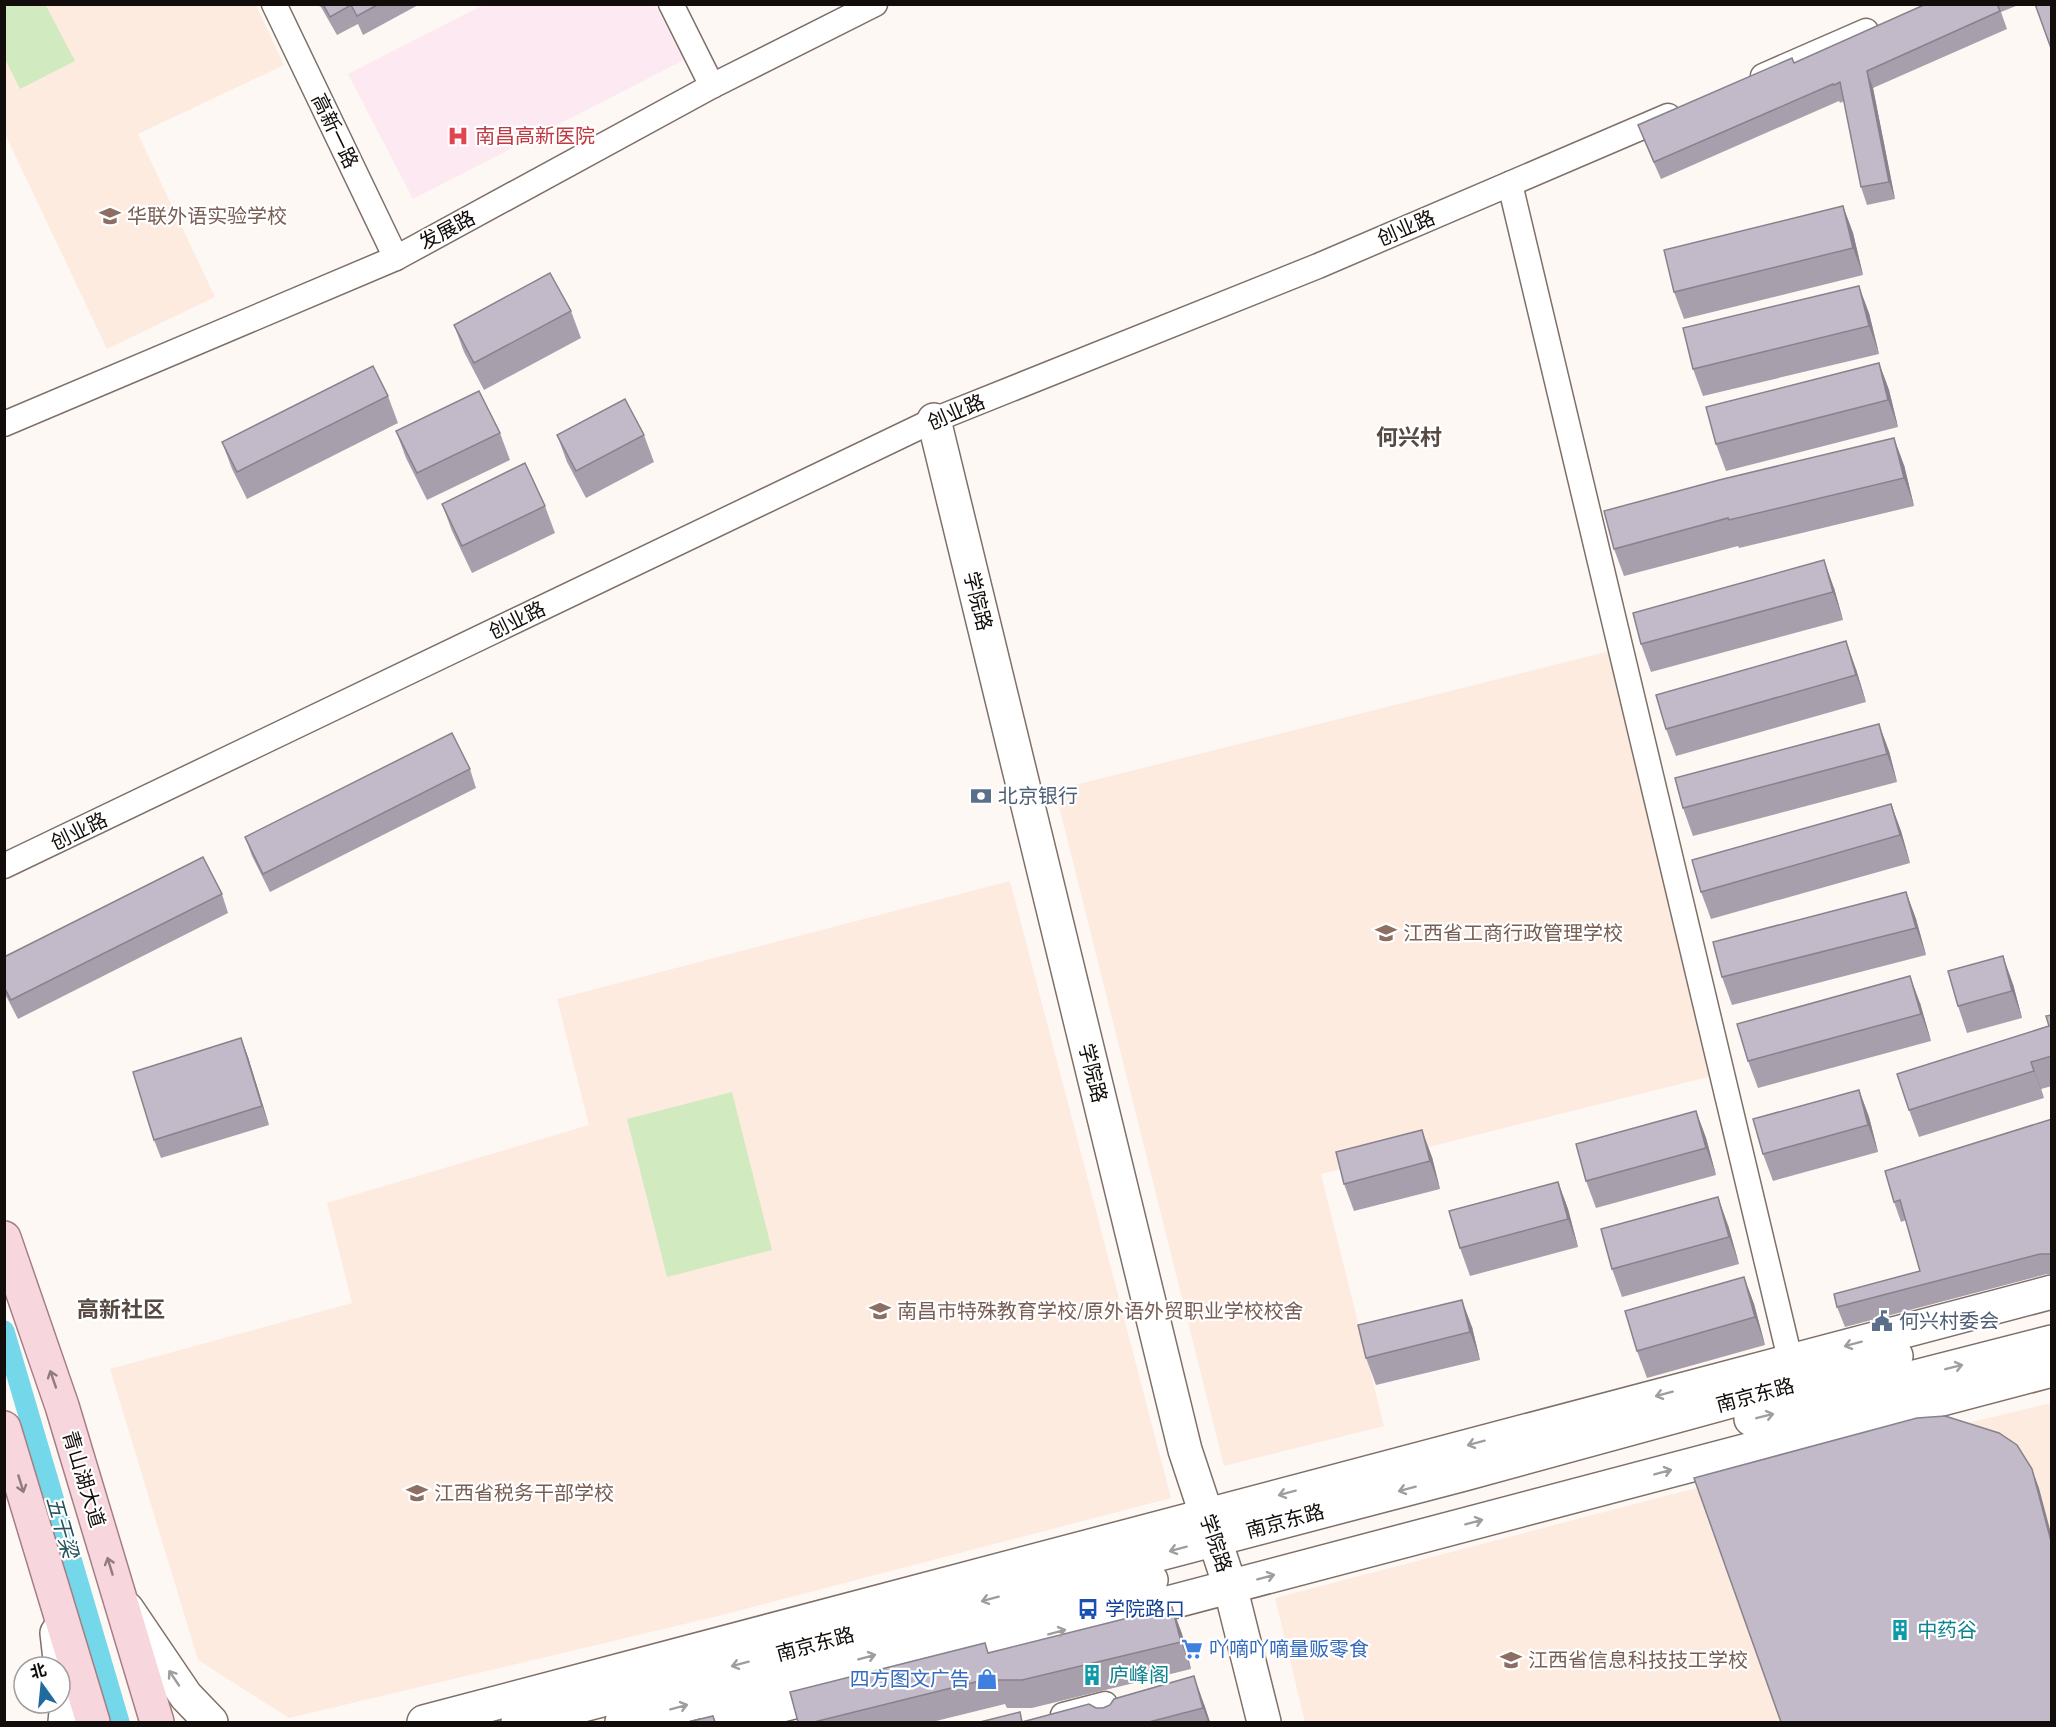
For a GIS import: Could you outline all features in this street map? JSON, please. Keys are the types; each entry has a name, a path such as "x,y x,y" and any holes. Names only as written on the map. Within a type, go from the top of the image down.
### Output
{"main road":[{"name":"青山湖大道","path":"4,1238 62,1406 156,1722"},
{"path":"4,1428 93,1722"}],"street":[{"name":"高新一路","path":"274,4 396,258"},
{"path":"670,4 712,87"},
{"name":"发展路","path":"4,424 396,258 712,87 875,4"},
{"path":"1746,83 1886,23"},
{"name":"创业路","path":"4,866 934,420 1308,270 1692,106"},
{"path":"1509,184 1793,1372 2052,1292"},
{"name":"学院路","path":"934,420 1185,1450 1219,1550 1264,1722"},
{"name":"南京东路","path":"622,1722 1219,1550 1793,1372 2052,1314"},
{"name":"南京东路","path":"518,1722 1647,1446 2052,1342"},
{"path":"424,1722 2052,1370"},
{"path":"716,1722 1219,1550"},
{"path":"51,1581 66,1712 65,1722"},
{"path":"119,1598 186,1696 212,1722"},
{"path":"1044,1719 1105,1704 1110,1722"}],"shaded area":[{"name":"华联外语实验学校","path":"5,5 256,5 284,65 138,134 215,297 107,349 5,134"},
{"name":"南昌高新医院","path":"483,5 655,5 684,60 413,199 348,74"},
{"name":"江西省工商行政管理学校","path":"1610,651 1716,1075 1321,1174 1384,1426 1224,1466 1055,790"},
{"path":"1010,881 1171,1498 718,1616 289,1718 198,1660 110,1369 352,1303 327,1203 589,1125 557,999"},
{"path":"2051,1403 2051,1722 1305,1722 1275,1598 1673,1494"}],"green space":[{"path":"45,4 75,61 20,89 5,59 5,5"},
{"path":"732,1092 772,1250 667,1277 627,1119"}],"building":[{"path":"323,4 379,4 357,16 351,5 330,17"},
{"path":"1926,4 1997,4 2000,11 1867,71 1889,182 1861,187 1840,82 1654,162 1638,125 1792,58 1794,63"},
{"path":"2035,4 2052,4 2052,51"},
{"path":"1843,206 1853,248 1674,292 1664,250"},
{"path":"550,273 571,311 474,363 454,325"},
{"path":"1859,286 1869,326 1693,369 1683,328"},
{"path":"1879,363 1888,400 1716,444 1706,407"},
{"path":"373,366 388,396 237,472 222,442"},
{"path":"479,391 500,433 417,473 396,431"},
{"path":"625,399 644,435 576,471 557,435"},
{"path":"1894,438 1904,478 1729,520 1728,518 1614,549 1604,511 1719,480"},
{"path":"525,463 545,506 462,546 442,504"},
{"path":"1824,560 1833,592 1641,644 1633,613"},
{"path":"1846,641 1856,675 1666,729 1656,695"},
{"path":"1879,724 1887,754 1683,808 1675,778"},
{"path":"452,733 470,769 263,874 245,837"},
{"path":"1891,804 1900,835 1701,892 1692,860"},
{"path":"203,857 222,894 11,1000 4,987 4,957"},
{"path":"1906,892 1916,928 1722,977 1713,942"},
{"path":"2003,956 2012,991 1958,1006 1948,971"},
{"path":"1910,976 1921,1014 1748,1061 1737,1024"},
{"path":"2052,1015 2052,1056 2031,1062 2034,1071 1909,1110 1897,1074 2049,1026 2046,1016"},
{"path":"241,1038 262,1106 154,1140 133,1072"},
{"path":"1859,1090 1868,1125 1763,1154 1753,1119"},
{"path":"1696,1111 1706,1148 1586,1181 1576,1144"},
{"path":"2052,1119 2052,1255 2040,1254 1837,1307 1834,1294 1920,1271 1900,1200 1894,1202 1885,1171"},
{"path":"1422,1130 1430,1161 1344,1184 1336,1152"},
{"path":"1558,1182 1568,1219 1460,1248 1449,1211"},
{"path":"1718,1197 1729,1237 1612,1269 1601,1229"},
{"path":"1744,1277 1755,1317 1637,1351 1625,1311"},
{"path":"1462,1300 1470,1332 1366,1358 1358,1325"},
{"name":"中药谷","path":"1945,1416 1999,1433 2017,1445 2032,1469 2052,1545 2052,1722 1781,1722 1694,1478 1917,1418"},
{"path":"1172,1607 1181,1642 1022,1680 997,1680 996,1677 814,1722 798,1722 790,1692 985,1643 988,1653"},
{"path":"1194,1676 1203,1708 1149,1722 1022,1722 1089,1704 1096,1708 1103,1708 1110,1705 1114,1699"},
{"path":"1020,1712 1022,1722 980,1722"},
{"path":"713,1716 715,1722 688,1722"}],"waterway":[{"name":"五干梁","path":"4,1331 119,1722"}],"place":[{"name":"南昌高新医院","path":"458,136"},
{"name":"华联外语实验学校","path":"110,216"},
{"name":"北京银行","path":"981,796"},
{"name":"江西省工商行政管理学校","path":"1386,933"},
{"name":"南昌市特殊教育学校/原外语外贸职业学校校舍","path":"880,1311"},
{"name":"何兴村委会","path":"1882,1321"},
{"name":"江西省税务干部学校","path":"417,1493"},
{"name":"学院路口","path":"1088,1609"},
{"name":"中药谷","path":"1900,1630"},
{"name":"吖嘀吖嘀量贩零食","path":"1192,1649"},
{"name":"江西省信息科技技工学校","path":"1511,1660"},
{"name":"庐峰阁","path":"1092,1675"},
{"name":"四方图文广告","path":"987,1679"}],"district":[{"name":"何兴村","path":"1409,437"},
{"name":"高新社区","path":"121,1309"}]}
